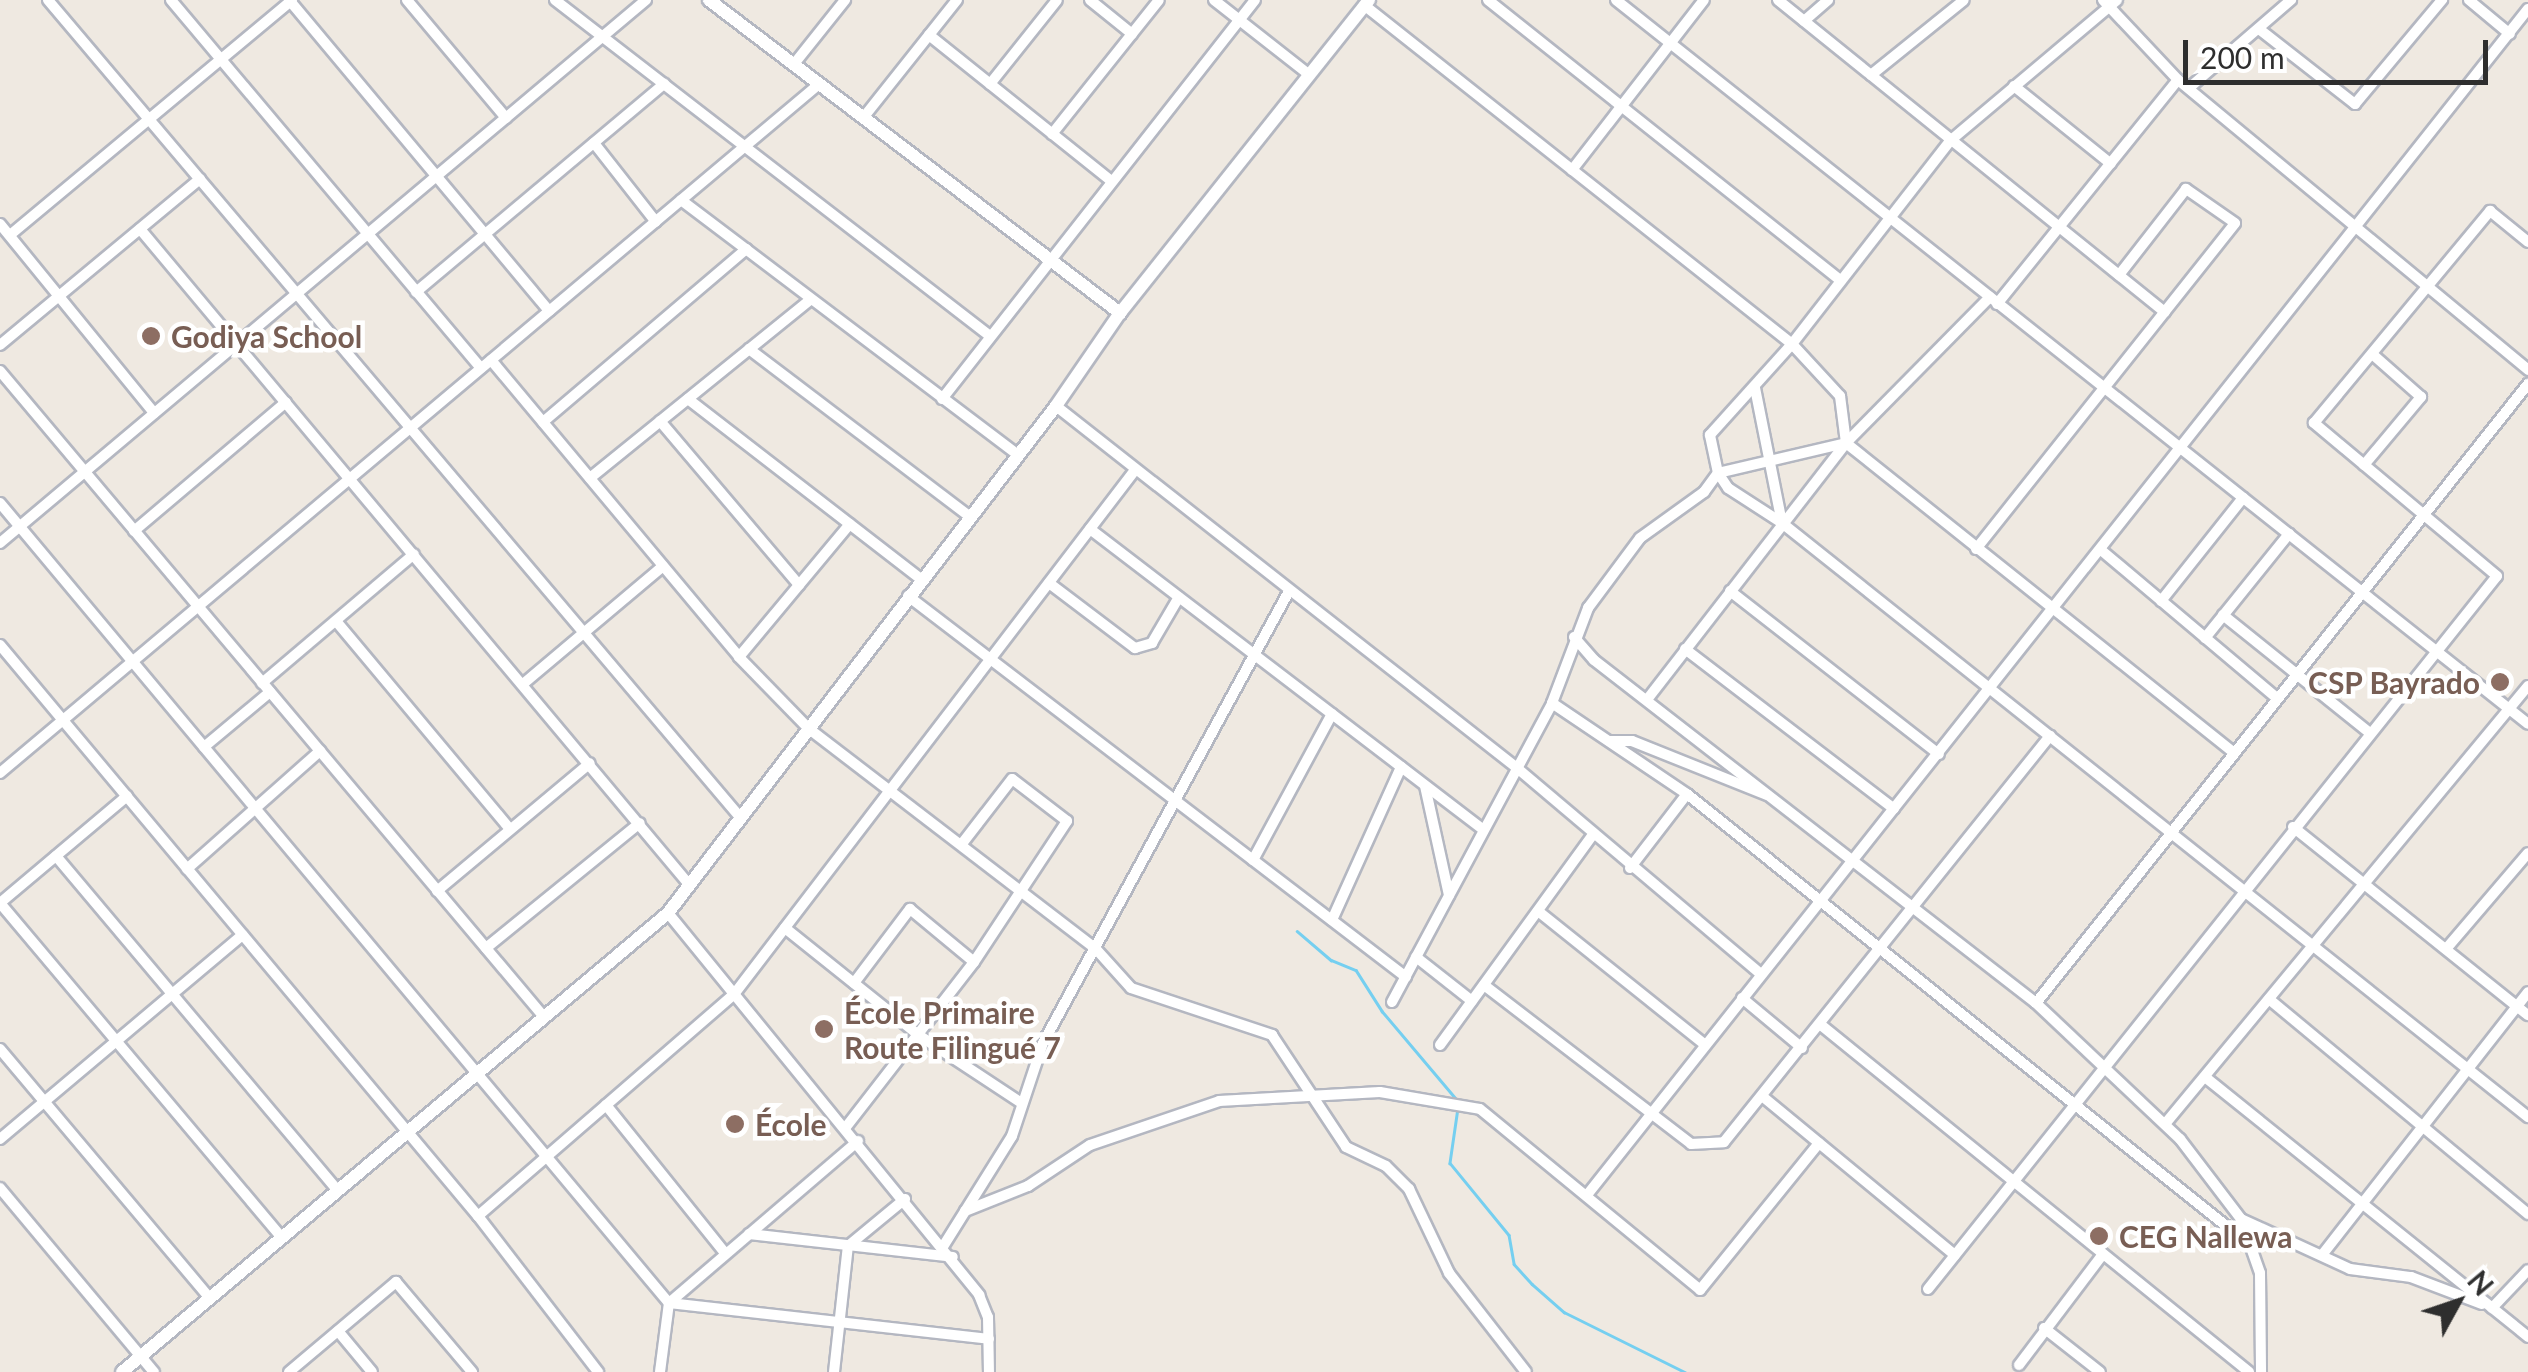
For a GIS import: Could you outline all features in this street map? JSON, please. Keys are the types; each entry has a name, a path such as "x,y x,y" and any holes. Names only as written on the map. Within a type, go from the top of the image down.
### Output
{"street":[{"path":"48,0 740,816"},
{"path":"172,0 481,368"},
{"path":"407,0 506,118"},
{"path":"555,0 990,336"},
{"path":"0,543 646,0"},
{"path":"709,0 1120,313"},
{"path":"794,64 845,0"},
{"path":"864,118 957,0"},
{"path":"990,84 1057,0"},
{"path":"1090,0 1132,34"},
{"path":"1052,134 1159,0"},
{"path":"1214,0 1307,73"},
{"path":"942,399 1255,0"},
{"path":"1488,0 1841,281"},
{"path":"1616,0 2528,724"},
{"path":"1572,170 1704,0"},
{"path":"1778,0 2165,312"},
{"path":"1804,20 1828,0"},
{"path":"1871,75 1964,0"},
{"path":"2189,88 2292,0"},
{"path":"2258,29 2355,104 2442,0"},
{"path":"2469,0 2510,34"},
{"path":"10,235 291,1 549,311"},
{"path":"2528,370 2178,80 2110,2 1951,140 1792,344 1710,436 1718,474 1728,488 1782,523 2528,1117"},
{"path":"122,1372 668,913 687,882 1056,406 1120,313 1366,3 1792,344 1840,396 1846,442 2234,752"},
{"path":"1587,1195 2528,10"},
{"path":"929,36 1111,181"},
{"path":"1648,696 1846,442 1994,300 2060,227 2178,80"},
{"path":"416,292 664,84"},
{"path":"0,772 819,84"},
{"path":"2014,86 2110,164"},
{"path":"594,143 656,222"},
{"path":"0,346 200,179"},
{"path":"1976,549 2235,224 2192,188 2118,275"},
{"path":"681,200 1016,453"},
{"path":"1928,1288 2105,1060 2497,576 2314,423 2490,212 2528,242"},
{"path":"0,224 154,413"},
{"path":"140,229 687,882"},
{"path":"544,422 746,250"},
{"path":"590,478 811,299"},
{"path":"749,349 968,515"},
{"path":"2364,465 2422,397 2372,354"},
{"path":"490,360 739,657 808,728 1096,949 1137,992 1272,1035 1346,1147 1386,1166 1409,1189 1449,1274 1526,1372"},
{"path":"0,371 544,1018"},
{"path":"2036,1003 2528,384"},
{"path":"1755,388 1782,523"},
{"path":"688,399 920,578"},
{"path":"134,531 286,402"},
{"path":"1056,406 1517,768 1592,837 1762,974"},
{"path":"660,422 799,584"},
{"path":"1392,1002 1552,703 1574,637 1640,538 1704,492 1718,474 1772,465 1846,442"},
{"path":"478,1216 735,994 1135,470"},
{"path":"2162,600 2243,498"},
{"path":"0,504 669,1303 990,1339"},
{"path":"739,657 850,524"},
{"path":"1090,529 1484,830"},
{"path":"2206,638 2289,534"},
{"path":"2101,550 2277,698"},
{"path":"262,683 414,554"},
{"path":"523,684 663,566"},
{"path":"1048,583 1135,648 1152,643 1179,597"},
{"path":"944,1245 1012,1136 1020,1102 1043,1043 1289,590"},
{"path":"1730,591 1939,754"},
{"path":"908,596 1406,977"},
{"path":"2223,615 2370,732"},
{"path":"336,621 510,829"},
{"path":"1574,637 1594,660 1648,696 1856,857 2036,1003 2105,1060 2166,1124 2241,1218 2263,1293 2261,1372"},
{"path":"0,645 5,660 63,720 478,1216 598,1372"},
{"path":"1686,649 1894,809"},
{"path":"2166,1124 2528,686"},
{"path":"204,747 270,692"},
{"path":"1552,703 1688,794 2070,1106 2251,1246"},
{"path":"1254,860 1332,714"},
{"path":"1484,985 1691,1144 1724,1142 2050,736"},
{"path":"1608,741 1632,741 1782,801"},
{"path":"187,868 320,751"},
{"path":"437,891 590,763"},
{"path":"1332,920 1401,767"},
{"path":"846,1128 974,962 1067,821 1012,779 961,845"},
{"path":"1425,786 1449,895"},
{"path":"1630,868 1688,794"},
{"path":"127,796 0,903 282,1238"},
{"path":"486,948 640,823"},
{"path":"2294,827 2528,1015"},
{"path":"1440,1045 1592,837"},
{"path":"2446,949 2528,852"},
{"path":"56,856 338,1191"},
{"path":"854,983 910,909 974,962"},
{"path":"1538,911 1705,1044"},
{"path":"668,913 953,1257 986,1305 989,1372"},
{"path":"785,928 920,1036 1020,1102"},
{"path":"0,1138 242,935"},
{"path":"1416,957 1472,1002"},
{"path":"2322,1255 2528,992"},
{"path":"1742,998 1802,1048"},
{"path":"2269,999 2528,1214"},
{"path":"1821,1025 2248,1372"},
{"path":"0,1049 210,1298"},
{"path":"2204,1076 2528,1337"},
{"path":"966,1211 1028,1186 1090,1145 1219,1100 1380,1092 1480,1109 1700,1290 1819,1143"},
{"path":"1762,1096 1954,1255"},
{"path":"606,1105 726,1254"},
{"path":"660,1372 669,1303 858,1141"},
{"path":"0,1188 154,1372"},
{"path":"834,1372 848,1246 906,1199"},
{"path":"2241,1218 2380,1276 2411,1277 2492,1308"},
{"path":"749,1234 953,1257"},
{"path":"2018,1365 2103,1254"},
{"path":"2492,1308 2528,1270"},
{"path":"289,1372 396,1282 472,1372"},
{"path":"2044,1328 2100,1372"},
{"path":"338,1331 372,1372"}],"waterway":[{"path":"1297,931 1331,960 1356,970 1382,1011 1458,1101"},
{"path":"1458,1108 1450,1163 1509,1235 1514,1264 1564,1312 1685,1372"}],"place":[{"name":"Godiya School","path":"151,336"},
{"name":"CSP Bayrado","path":"2500,682"},
{"name":"École Primaire Route Filingué 7","path":"824,1029"},
{"name":"École","path":"735,1124"},
{"name":"CEG Nallewa","path":"2099,1236"}]}
